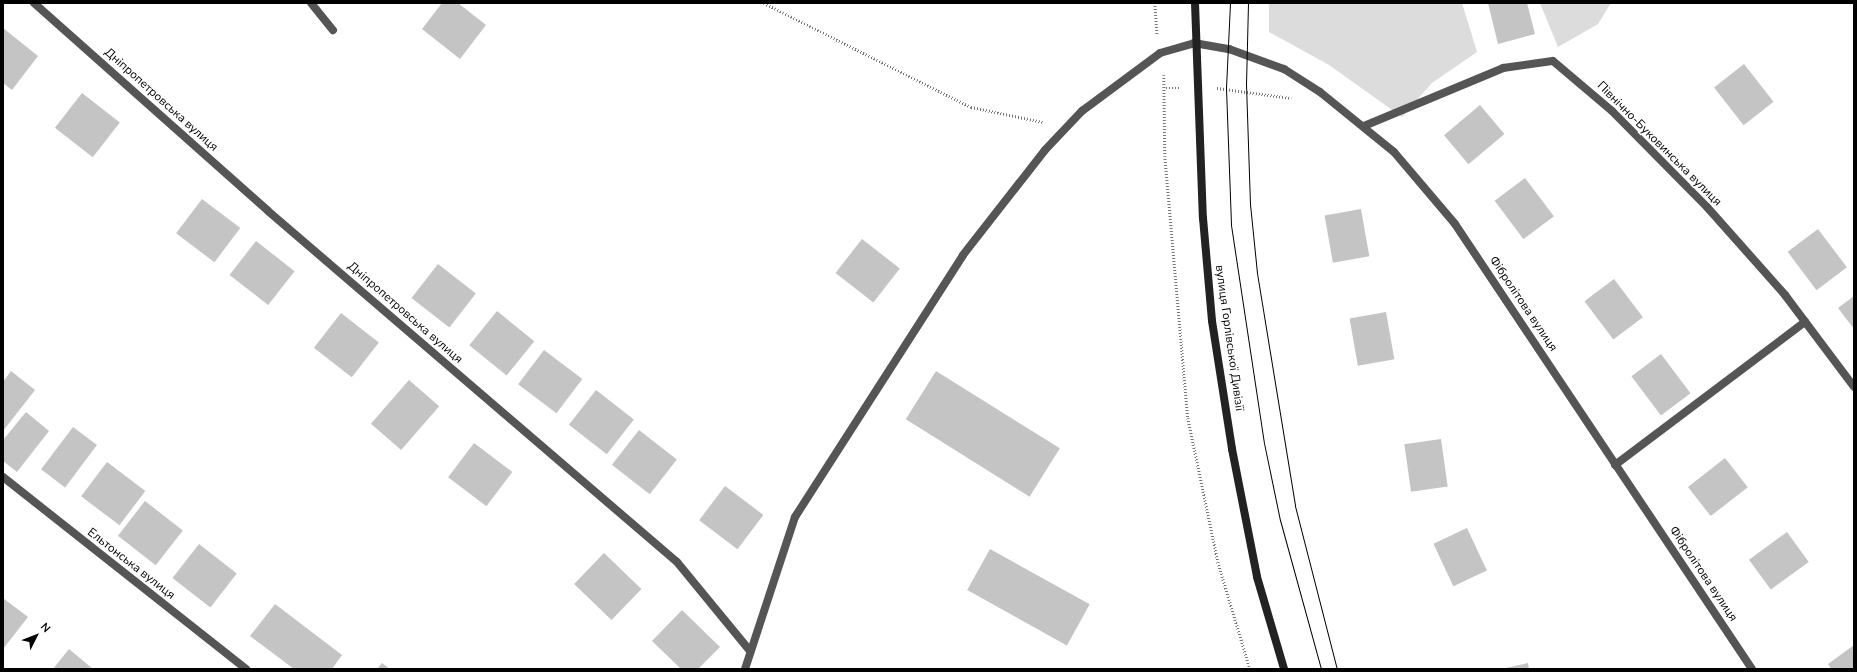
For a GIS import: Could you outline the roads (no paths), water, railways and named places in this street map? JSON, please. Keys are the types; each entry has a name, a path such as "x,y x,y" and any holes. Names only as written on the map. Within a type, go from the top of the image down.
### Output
{"main road":[{"name":"вулиця Горлівської Дивізії","path":"1195,3 1194,43 1202,218 1212,321 1232,449 1257,577 1284,669"}],"street":[{"name":"Дніпропетровська вулиця","path":"34,3 268,211 677,562 750,651"},
{"path":"311,3 333,30"},
{"path":"745,669 795,517 963,255 1045,150 1082,111 1160,54 1194,43"},
{"name":"Фібролітова вулиця","path":"1194,43 1229,49 1284,69 1364,126 1394,152 1455,224 1752,669"},
{"name":"Північно-Буковинська вулиця","path":"1364,126 1503,68 1553,61 1612,111 1707,207 1805,322 1854,387"},
{"path":"1615,465 1805,322"},
{"name":"Ельтонська вулиця","path":"3,477 246,669"}],"tram line":[{"path":"1230,3 1226,88 1231,225 1264,443 1280,520 1321,669"},
{"path":"1248,3 1246,84 1250,204 1257,273 1295,506 1337,669"}]}
